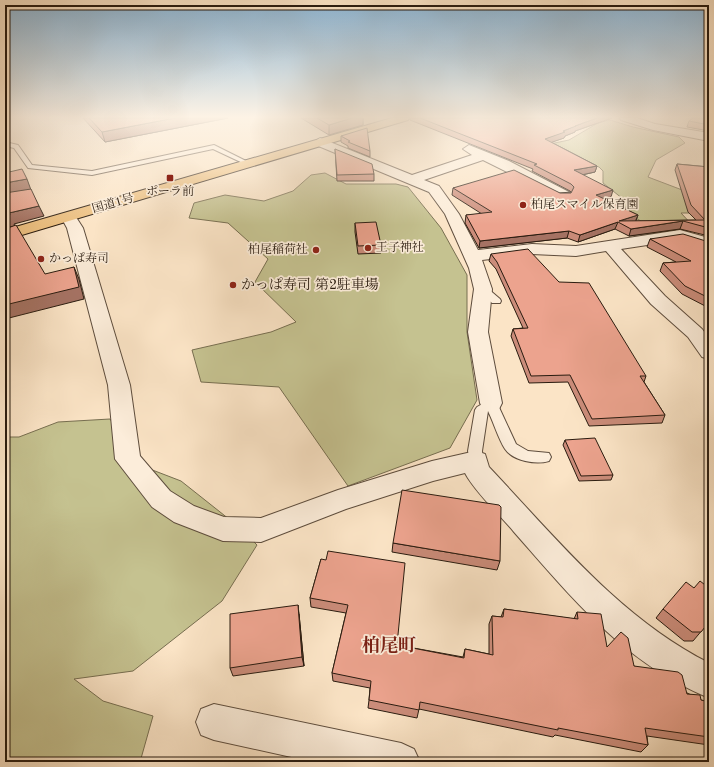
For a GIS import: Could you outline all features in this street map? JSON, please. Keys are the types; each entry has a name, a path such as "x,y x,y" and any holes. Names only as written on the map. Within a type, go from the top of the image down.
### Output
{"highway":[{"name":"国道1号","path":"5,235 282,154"}],"street":[{"path":"349,154 434,189 452,214 478,268 489,295 478,332 491,403"},
{"path":"481,154 564,195"},
{"path":"412,180 484,155"},
{"path":"69,217 75,228 119,385 128,459 160,499 184,514 223,529 261,530 424,473 476,461 477,471 591,597 613,618 668,660 709,681"},
{"path":"472,256 532,249 576,251 680,235 696,238 709,244"},
{"path":"610,246 658,300 695,333 709,352"},
{"path":"214,722 401,762"}],"lane":[{"path":"21,154 30,167 92,173 182,154"},
{"path":"228,154 249,164"},
{"path":"476,461 475,450 481,410 491,403 511,447 526,456 544,456"}],"shaded area":[{"path":"557,154 667,154 656,160 648,177 698,196 709,213 681,213 694,227 689,231 675,228 661,233 632,216 625,206 623,199 603,183 603,171 599,167"},
{"path":"325,173 346,184 396,184 408,187 441,228 467,275 467,332 477,400 450,448 348,486 279,387 201,382 192,350 271,332 296,322 255,282 268,259 228,223 189,218 194,203 225,195 264,201 293,191 311,175"},
{"path":"110,419 142,466 181,481 239,527 257,545 222,601 133,671 74,679 103,701 153,716 140,762 5,762 5,437 19,437 58,422"}],"building":[{"path":"335,154 347,154 372,164 374,174 337,175"},
{"path":"511,154 573,154 597,166 574,170 613,190 596,195 638,215 619,221 705,220 691,205 677,164 709,167 709,228 683,221 631,229 618,222 580,235 569,231 480,241 466,215 492,212 453,188 514,170 560,193 571,193 574,187 571,184 534,165 537,164"},
{"path":"22,169 27,179 5,183 5,173"},
{"path":"31,189 39,206 9,213 10,215 5,216 5,193"},
{"path":"376,222 381,245 358,246 355,223"},
{"path":"16,225 45,274 74,267 79,287 5,305 5,229"},
{"path":"683,234 709,242 709,298 685,286 663,263 691,261 650,239"},
{"path":"528,249 559,282 589,283 646,376 640,376 665,415 592,419 570,375 531,376 513,329 528,328 497,262 491,254"},
{"path":"595,438 613,475 581,476 565,440"},
{"path":"402,490 499,505 501,507 500,561 393,543"},
{"path":"328,551 405,563 397,645 464,658 465,649 493,655 492,616 503,617 504,609 578,619 577,612 601,614 607,647 621,632 628,638 634,666 678,672 682,675 687,694 700,695 701,700 709,702 709,737 645,728 648,745 558,728 558,730 420,702 419,710 369,700 371,681 332,673 348,605 310,598 321,559 326,560"},
{"path":"700,581 709,588 709,622 701,632 692,632 663,609 686,582 694,588"},
{"path":"298,605 302,657 230,668 230,614"}],"place":[{"name":"ポーラ前","path":"170,178"},
{"name":"柏尾スマイル保育園","path":"523,205"},
{"name":"王子神社","path":"368,248"},
{"name":"柏尾稲荷社","path":"316,250"},
{"name":"かっぱ寿司","path":"41,259"},
{"name":"かっぱ寿司 第2駐車場","path":"233,285"}],"district":[{"name":"柏尾町","path":"389,646"}]}
